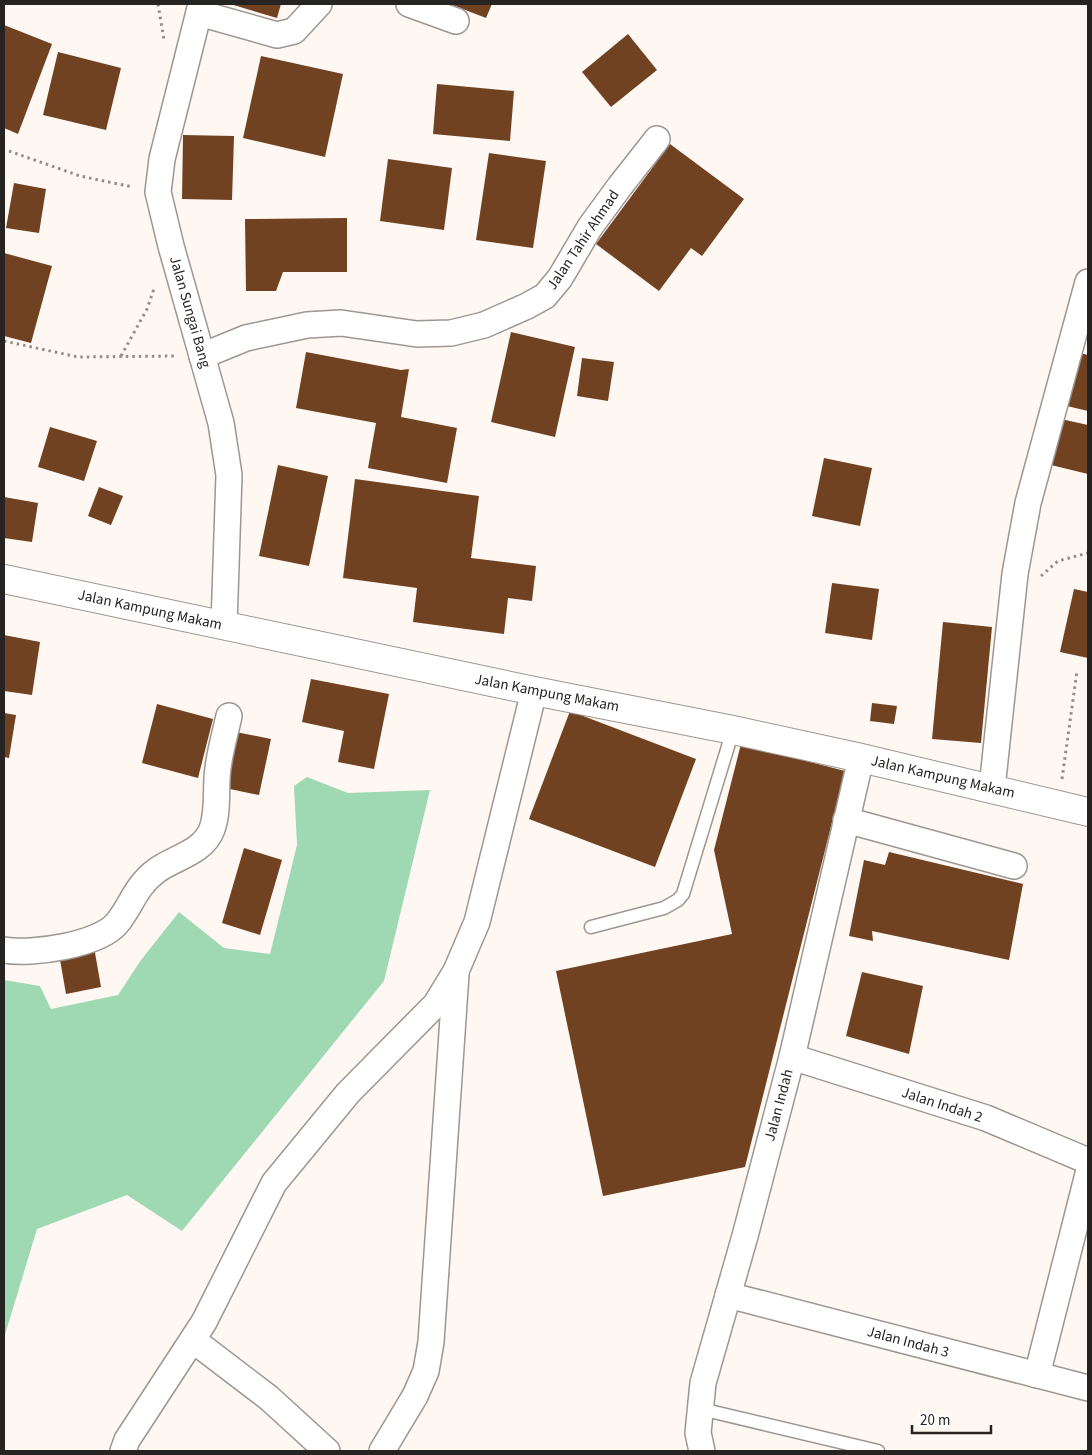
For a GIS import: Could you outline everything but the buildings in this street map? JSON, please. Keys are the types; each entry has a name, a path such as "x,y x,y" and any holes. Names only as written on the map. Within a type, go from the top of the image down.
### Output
{"street":[{"path":"200,9 277,35 294,31 319,4"},
{"path":"408,4 456,21"},
{"name":"Jalan Sungai Bang","path":"200,9 162,160 158,192 171,246 221,423 229,475 224,625"},
{"name":"Jalan Tahir Ahmad","path":"202,356 246,338 308,325 341,323 417,334 451,333 484,325 527,306 545,296 560,278 590,227 657,140"},
{"path":"992,788 1015,574 1028,503 1080,348 1088,282"},
{"name":"Jalan Kampung Makam","path":"4,580 534,691 733,730 992,788 1088,812"},
{"path":"123,1451 127,1440 204,1322 274,1183 348,1093 436,1004 456,971 477,922 534,691"},
{"path":"4,950 29,952 61,948 102,935 112,929 119,921 135,892 156,871 206,841 213,827 218,770 229,716"},
{"name":"Jalan Indah","path":"702,1451 698,1433 703,1383 792,1057 861,758"},
{"path":"846,820 1014,866"},
{"path":"382,1451 415,1396 426,1371 431,1342 456,971"},
{"name":"Jalan Indah 2","path":"792,1057 986,1118 1088,1161"},
{"path":"1037,1375 1088,1174"},
{"name":"Jalan Indah 3","path":"728,1295 1088,1388"},
{"path":"192,1340 269,1398 327,1451"}],"lane":[{"path":"591,927 664,908 678,900 683,894 733,730"},
{"path":"701,1409 878,1451"}],"path":[{"path":"9,151 80,176 158,192"},
{"path":"121,356 147,309 171,246"},
{"path":"4,341 78,357 202,356"},
{"path":"1012,600 1058,561 1088,553"},
{"path":"1058,804 1077,671"}],"green space":[{"path":"307,777 348,793 430,790 384,981 182,1231 127,1195 37,1229 4,1338 4,980 40,986 51,1009 118,995 141,960 179,912 224,948 270,954 297,845 294,786"}]}
